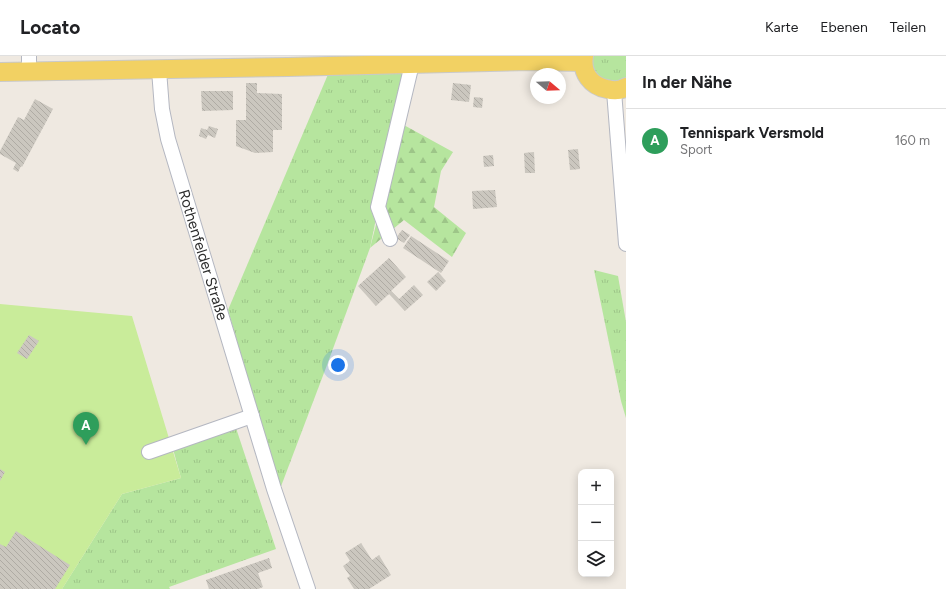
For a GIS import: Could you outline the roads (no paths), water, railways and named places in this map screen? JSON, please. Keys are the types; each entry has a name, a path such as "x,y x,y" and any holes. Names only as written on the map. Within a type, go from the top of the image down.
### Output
{"main road":[{"path":"0,72 29,64 159,70 412,60 530,61 583,59 585,73 592,83 600,88 620,89"}],"street":[{"path":"390,239 378,207 412,60"},
{"name":"Rothenfelder Straße","path":"159,70 162,109 168,139 274,489 308,589"},
{"path":"620,89 626,244"},
{"path":"149,452 252,416"}],"place":[{"name":"Tennispark Versmold","path":"86,445"}]}
